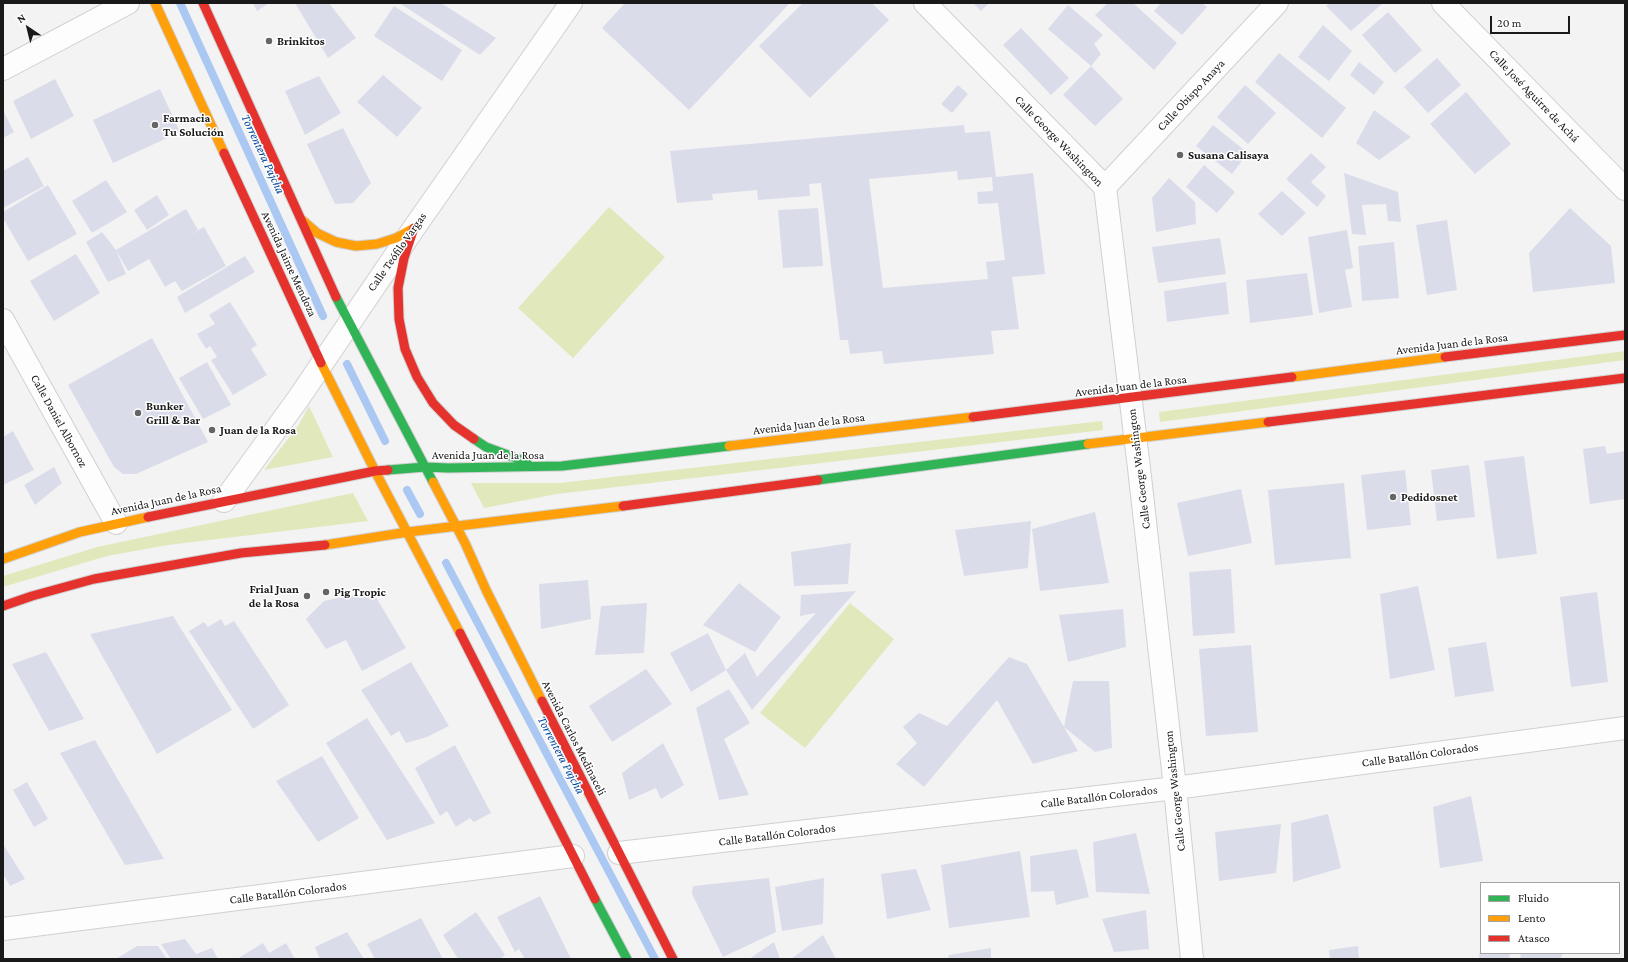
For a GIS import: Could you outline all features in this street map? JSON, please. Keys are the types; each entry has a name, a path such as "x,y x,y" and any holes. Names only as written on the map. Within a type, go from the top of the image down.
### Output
{"main road":[{"name":"Avenida Jaime Mendoza","path":"155,3 322,363 375,471 408,532"},
{"path":"203,3 340,306 456,526"},
{"path":"301,219 317,233 336,242 356,246 377,244 396,238 414,228"},
{"path":"414,228 404,258 398,288 399,319 405,349 417,377 433,403 454,425 486,447 523,461 562,466"},
{"name":"Avenida Juan de la Rosa","path":"3,559 80,532 116,523 375,471 425,467 562,466 1130,398 1543,344 1625,335"},
{"path":"3,606 32,596 94,579 241,553 342,543 408,532 549,516 1136,438 1625,378"},
{"name":"Avenida Carlos Medinaceli","path":"456,526 487,592 673,959"},
{"path":"408,532 627,959"}],"street":[{"path":"3,69 128,3"},
{"name":"Calle Teófilo Vargas","path":"224,501 298,399 349,322 571,3"},
{"name":"Calle George Washington","path":"925,3 1105,187 1136,438 1175,788 1192,959"},
{"name":"Calle Obispo Anaya","path":"1105,187 1277,3"},
{"name":"Calle José Aguirre de Achá","path":"1443,3 1625,189"},
{"name":"Calle Daniel Albornoz","path":"3,320 116,523"},
{"name":"Calle Batallón Colorados","path":"619,853 1175,788 1625,728"},
{"name":"Calle Batallón Colorados","path":"3,929 573,856"}],"green space":[{"path":"609,207 665,257 573,358 518,308"},
{"path":"1625,351 1625,360 1160,422 1159,412"},
{"path":"309,406 333,457 264,470 298,426"},
{"path":"1102,421 1103,430 557,494 484,508 471,483 560,483"},
{"path":"353,493 368,521 168,545 107,556 3,587 3,576 97,547"},
{"path":"850,603 894,639 805,748 760,713"}],"building":[{"path":"253,3 269,3 257,11"},
{"path":"295,3 329,3 356,38 328,58"},
{"path":"399,3 441,3 496,38 480,55"},
{"path":"625,3 790,3 689,110 602,28"},
{"path":"803,3 872,3 889,20 810,98 759,46"},
{"path":"973,3 989,3 981,11"},
{"path":"1108,3 1133,3 1177,43 1154,70 1095,15"},
{"path":"1161,3 1202,3 1207,7 1182,35 1154,11"},
{"path":"1329,3 1382,4 1351,31 1326,6"},
{"path":"1068,5 1103,35 1094,44 1101,54 1091,66 1048,29"},
{"path":"394,6 462,50 442,81 374,36"},
{"path":"1388,12 1422,50 1395,73 1362,35"},
{"path":"1323,25 1352,51 1329,81 1298,57"},
{"path":"1021,28 1069,78 1051,95 1003,45"},
{"path":"1279,53 1346,108 1322,138 1255,82"},
{"path":"1437,58 1461,85 1428,113 1404,87"},
{"path":"1359,62 1384,82 1374,95 1350,75"},
{"path":"1091,66 1123,99 1095,126 1063,95"},
{"path":"383,75 422,108 397,137 357,102"},
{"path":"319,76 341,113 305,135 285,91"},
{"path":"55,79 74,116 31,139 13,101"},
{"path":"958,85 968,94 952,113 941,104"},
{"path":"1245,85 1276,113 1248,144 1217,117"},
{"path":"160,89 180,132 113,163 93,120"},
{"path":"1466,92 1511,144 1475,174 1430,124"},
{"path":"3,110 14,132 3,138"},
{"path":"1374,110 1411,137 1379,160 1356,143"},
{"path":"964,125 965,133 990,131 996,177 1033,173 1045,274 1012,277 1019,329 991,331 994,354 884,364 882,351 850,354 848,340 840,340 821,183 809,184 810,196 758,200 757,190 712,194 713,200 677,203 670,151","holes":["957,171 958,180 992,177 993,191 977,192 978,204 998,203 1005,260 986,262 988,279 883,288 869,179"]},
{"path":"1213,125 1248,153 1232,174 1196,146"},
{"path":"343,128 371,183 353,203 335,204 307,144"},
{"path":"1311,153 1326,167 1311,182 1326,196 1317,207 1286,179"},
{"path":"28,157 44,186 3,208 3,171"},
{"path":"1204,165 1235,192 1217,213 1186,187"},
{"path":"1344,173 1398,192 1401,222 1388,221 1386,204 1362,205 1366,235 1352,234"},
{"path":"1169,178 1195,202 1196,224 1156,232 1152,198"},
{"path":"106,180 127,212 92,233 72,201"},
{"path":"48,185 77,234 28,261 3,218 3,212"},
{"path":"1282,191 1306,213 1282,236 1258,214"},
{"path":"157,195 169,215 147,230 134,210"},
{"path":"818,208 823,266 783,268 778,210"},
{"path":"1570,208 1611,246 1615,283 1533,292 1529,253"},
{"path":"186,209 198,230 183,239 204,227 226,266 182,291 175,281 165,287 149,259 128,271 116,250"},
{"path":"1447,220 1457,290 1427,295 1416,225"},
{"path":"1347,230 1353,268 1345,270 1352,307 1319,313 1308,237"},
{"path":"102,232 116,250 126,274 108,282 86,242"},
{"path":"1220,238 1226,274 1158,283 1152,247"},
{"path":"1394,242 1399,298 1362,301 1358,246"},
{"path":"76,254 100,293 54,321 30,281"},
{"path":"245,256 255,272 185,313 177,297"},
{"path":"1307,273 1313,315 1250,323 1246,280"},
{"path":"1226,282 1229,314 1167,322 1164,291"},
{"path":"230,302 257,345 251,349 267,375 233,395 211,360 217,357 210,346 206,349 197,334 215,324 209,315"},
{"name":"Bunker Grill & Bar","path":"152,338 208,442 136,474 123,474 114,467 68,385"},
{"path":"207,362 231,405 203,419 179,378"},
{"path":"13,431 34,470 3,485 3,437"},
{"path":"1605,446 1607,454 1625,451 1625,499 1590,504 1583,449"},
{"path":"1524,456 1537,554 1497,559 1484,461"},
{"path":"1469,465 1475,517 1437,521 1431,470"},
{"path":"54,467 62,483 35,505 24,485"},
{"path":"1405,470 1411,525 1367,530 1361,475"},
{"path":"1344,483 1351,558 1275,565 1268,490"},
{"path":"1241,489 1252,543 1188,556 1177,503"},
{"path":"1095,512 1109,583 1040,591 1032,529"},
{"path":"1031,521 1028,568 964,576 955,530"},
{"path":"851,543 848,584 794,586 791,552"},
{"path":"1231,569 1235,633 1193,636 1189,572"},
{"path":"588,580 591,619 541,629 539,584"},
{"path":"739,583 781,617 755,652 703,625"},
{"path":"1418,586 1435,670 1390,679 1380,594"},
{"path":"856,591 752,710 726,670 745,653 757,677 816,613 800,616 801,595"},
{"path":"373,592 406,648 362,671 346,640 326,649 306,619 324,601 350,595"},
{"path":"1597,592 1608,682 1571,687 1560,597"},
{"path":"647,603 644,653 595,655 601,606"},
{"path":"1123,609 1126,647 1068,662 1059,615"},
{"path":"173,616 232,710 157,754 90,634"},
{"path":"221,619 225,626 234,621 289,705 253,729 189,631 204,622 208,627"},
{"path":"708,633 726,670 691,692 670,653"},
{"path":"1486,642 1494,691 1455,697 1448,648"},
{"path":"1251,645 1258,732 1206,736 1199,649"},
{"path":"46,652 84,719 49,731 12,664"},
{"path":"1009,657 1027,664 1078,751 1033,764 997,700 924,787 896,764 917,743 903,727 919,713 947,726"},
{"path":"411,662 449,726 427,737 406,743 399,731 391,736 361,690"},
{"path":"646,669 672,704 612,742 589,706"},
{"path":"1073,681 1109,681 1112,748 1095,752 1064,727"},
{"path":"729,689 750,723 724,739 749,795 719,800 696,708"},
{"path":"367,718 435,823 387,840 326,743"},
{"path":"95,740 164,859 125,865 60,753"},
{"path":"663,743 684,785 661,799 656,788 629,800 622,773"},
{"path":"455,745 491,813 474,822 470,818 456,827 447,811 440,816 415,768"},
{"path":"322,756 359,818 318,842 276,781"},
{"path":"27,782 48,819 34,827 13,790"},
{"path":"1471,796 1483,861 1440,868 1433,807"},
{"path":"1328,814 1341,868 1293,882 1291,823"},
{"path":"1281,824 1276,873 1219,881 1215,832"},
{"path":"1136,833 1150,894 1096,892 1093,842"},
{"path":"3,844 25,879 10,886 3,874"},
{"path":"1077,849 1089,897 1056,905 1054,891 1031,892 1030,856"},
{"path":"1020,851 1030,917 949,928 941,865"},
{"path":"916,869 931,910 887,919 881,874"},
{"path":"769,878 776,932 723,957 692,894 693,886"},
{"path":"824,878 823,924 782,931 775,887"},
{"path":"540,896 571,959 525,959 519,949 515,952 497,917"},
{"path":"1146,910 1149,949 1114,952 1102,919"},
{"path":"476,912 505,955 500,959 458,959 443,935"},
{"path":"421,918 443,959 375,959 367,944"},
{"path":"347,932 364,959 320,959 315,947"},
{"path":"823,935 836,959 791,959"},
{"path":"185,939 196,954 212,948 218,959 171,959 161,944"},
{"path":"774,942 780,959 749,959"},
{"path":"263,943 269,953 286,943 295,959 237,959"},
{"path":"137,946 158,946 167,959 116,959"},
{"path":"1358,946 1359,959 1330,959 1329,950"},
{"path":"991,948 991,959 948,959 949,955"},
{"path":"1480,949 1480,954 1510,954 1509,959 1479,959"},
{"path":"1521,954 1562,954 1560,959 1520,959"}],"waterway":[{"name":"Torrentera Pajcha","path":"180,3 323,316"},
{"name":"Torrentera Pajcha","path":"347,364 385,441"},
{"name":"Torrentera Pajcha","path":"407,490 420,514"},
{"name":"Torrentera Pajcha","path":"446,563 655,959"}],"traffic: fast":[{"path":"336,297 433,482"},
{"path":"474,439 486,447 527,462"},
{"path":"818,480 1088,444"},
{"path":"388,470 425,467 562,466 729,446"},
{"path":"595,899 627,959"}],"traffic: slow":[{"path":"155,3 224,153"},
{"path":"302,220 317,233 336,242 356,246 377,244 396,238 414,228"},
{"path":"1292,377 1445,357"},
{"path":"321,363 375,471 460,633"},
{"path":"729,446 973,417"},
{"path":"1088,444 1268,422"},
{"path":"433,482 465,543 487,592 542,701"},
{"path":"325,545 408,532 623,506"},
{"path":"3,559 80,532 148,517"}],"traffic: jam":[{"path":"203,3 336,297"},
{"path":"224,153 321,363"},
{"path":"414,228 404,258 398,288 399,319 405,349 417,377 433,403 454,425 474,439"},
{"path":"1445,357 1625,335"},
{"path":"973,417 1292,377"},
{"path":"1268,422 1625,378"},
{"path":"148,517 375,471 388,470"},
{"path":"623,506 818,480"},
{"path":"3,606 32,596 94,579 241,553 325,545"},
{"path":"460,633 595,899"},
{"path":"542,701 673,959"}],"place":[{"name":"Brinkitos","path":"269,41"},
{"name":"Farmacia Tu Solución","path":"155,125"},
{"name":"Susana Calisaya","path":"1180,155"},
{"name":"Bunker Grill & Bar","path":"138,413"},
{"name":"Juan de la Rosa","path":"212,430"},
{"name":"Pedidosnet","path":"1393,497"},
{"name":"Pig Tropic","path":"326,592"},
{"name":"Frial Juan de la Rosa","path":"307,596"}]}
